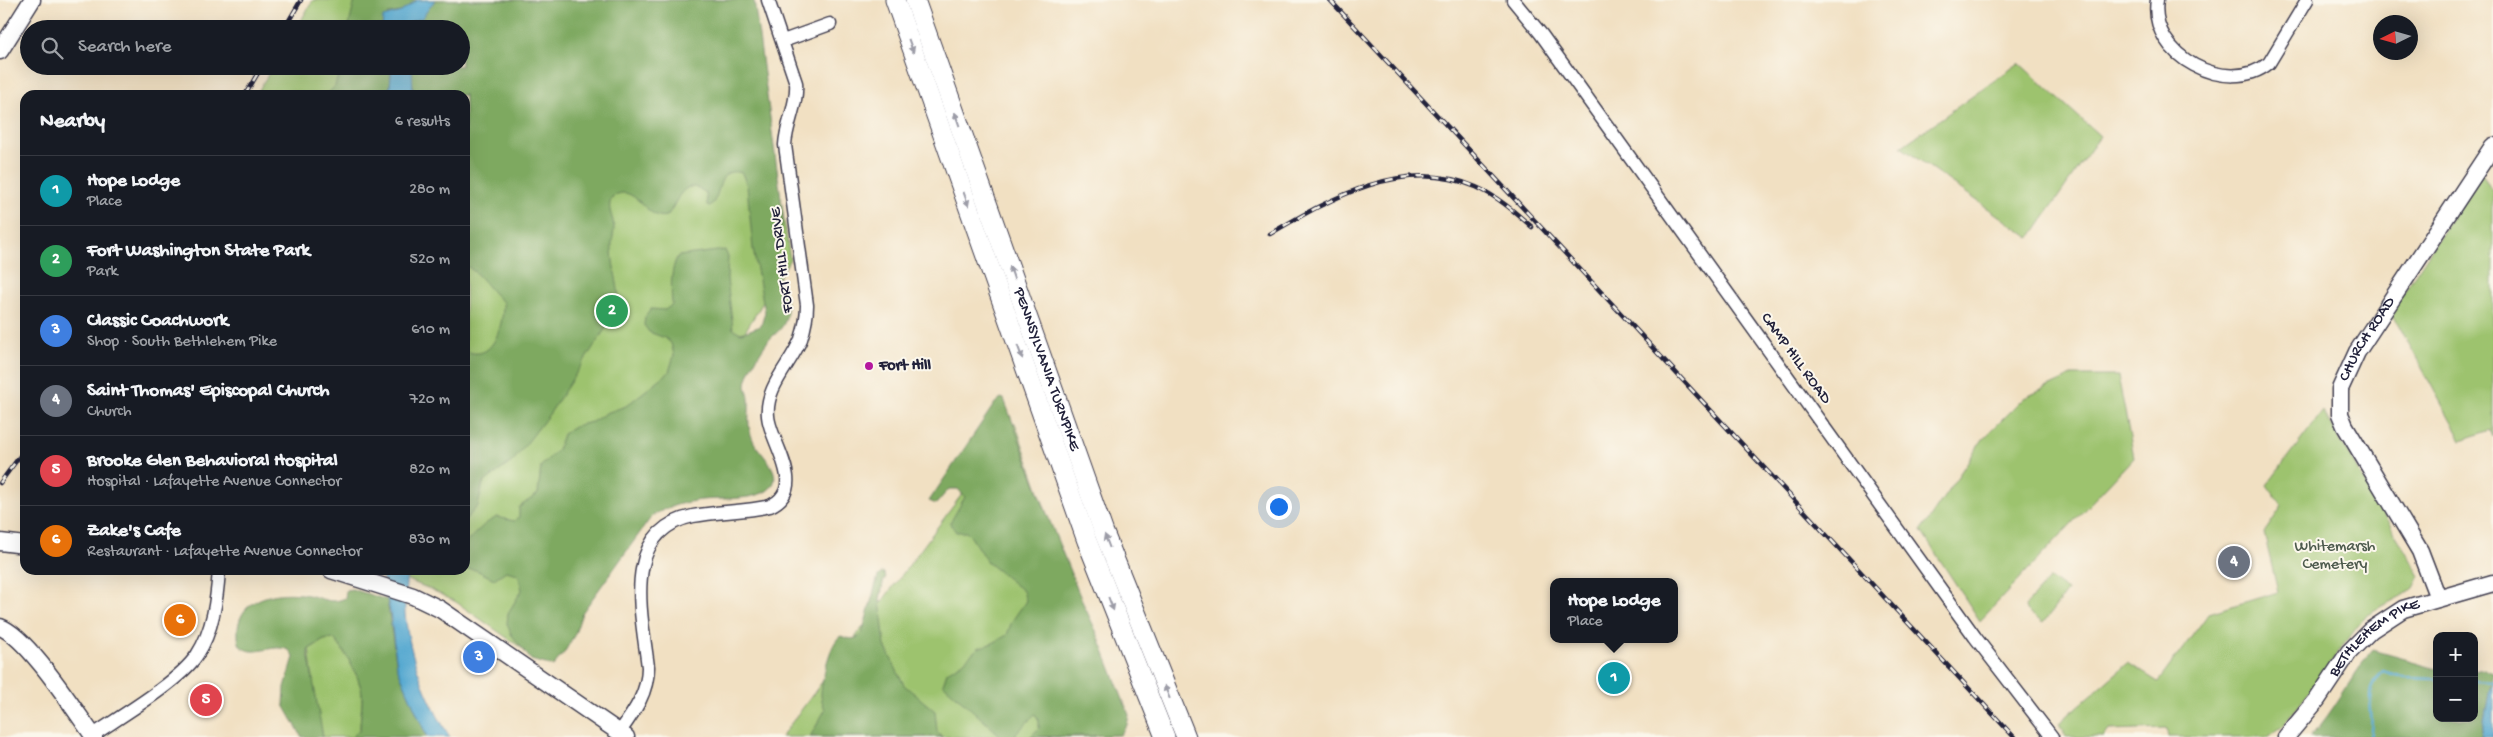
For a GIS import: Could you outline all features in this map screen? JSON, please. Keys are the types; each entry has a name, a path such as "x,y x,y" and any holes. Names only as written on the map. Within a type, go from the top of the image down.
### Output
{"highway":[{"name":"PENNSYLVANIA TURNPIKE","path":"895,0 1087,541 1165,737"},
{"name":"PENNSYLVANIA TURNPIKE","path":"915,0 1104,533 1186,737"}],"main road":[{"path":"0,51 32,0"},
{"name":"CHURCH ROAD","path":"2438,598 2420,551 2345,426 2338,401 2340,389 2357,352 2493,146"},
{"path":"0,542 20,544"},
{"path":"348,575 413,596 440,609 623,735"},
{"name":"BETHLEHEM PIKE","path":"2286,737 2317,700 2349,652 2371,630 2403,609 2493,583"},
{"path":"0,627 10,632 25,645 93,736"}],"street":[{"name":"FORT HILL DRIVE","path":"623,735 648,680 639,586 642,566 650,547 660,534 676,521 694,516 770,506 783,496 787,486 786,470 769,421 768,409 776,382 801,340 806,325 807,305 786,145 787,130 797,94 796,83 768,0"},
{"name":"CAMP HILL ROAD","path":"1513,0 1541,34 1975,637 2052,737"},
{"path":"2157,0 2158,20 2168,42 2187,61 2208,72 2242,76 2260,70 2269,63 2307,0"},
{"path":"782,41 830,24"},
{"path":"93,736 181,674 193,660 201,647 210,624 218,575"}],"green space":[{"path":"313,0 750,0 790,259 726,362 533,656 456,602 395,575 470,575 470,90 259,90 268,75 470,75 470,20 301,20"},
{"path":"355,0 417,0 401,12 388,14 385,20 350,20"},
{"path":"435,0 754,0 783,213 777,266 786,300 787,314 784,324 768,341 752,368 747,379 746,388 749,397 751,435 772,468 775,480 766,491 757,495 689,502 667,508 652,516 582,613 575,634 564,653 553,666 531,660 511,634 507,624 508,613 522,590 518,574 506,571 494,579 476,570 470,569 470,538 485,524 497,517 514,521 519,517 519,507 538,494 541,466 558,449 563,434 578,425 592,422 606,413 626,406 669,372 674,355 671,343 665,338 649,332 644,325 645,317 651,309 665,310 672,305 672,273 678,256 725,250 728,257 727,279 733,329 741,333 761,326 765,312 753,249 747,186 742,173 727,173 723,177 717,196 710,206 707,205 706,193 698,188 686,188 678,197 667,216 659,216 652,213 628,194 620,193 612,197 610,212 614,227 612,247 619,308 550,413 513,461 483,483 478,506 470,515 470,352 485,351 496,338 502,319 503,302 470,268 470,90 413,90 412,75 470,75 470,20 413,20"},
{"path":"2019,63 2100,136 2030,238 1901,147"},
{"path":"338,75 391,75 390,90 331,90 335,86"},
{"path":"2482,173 2493,193 2493,437 2490,430 2461,440 2391,311"},
{"path":"2072,376 2118,376 2134,457 1980,621 1921,531 1983,439 2024,398"},
{"path":"1001,398 1004,399 1045,509 1129,715 1127,725 1120,735 1030,737 1039,728 1039,720 1035,714 1013,737 1002,737 943,684 947,672 962,663 978,648 993,643 1007,635 1012,621 1026,601 1023,591 987,562 971,537 966,532 956,532 950,523 965,497 958,489 949,489 936,504 929,501 995,403"},
{"name":"Whitemarsh Cemetery","path":"2323,411 2420,576 2413,590 2367,614 2283,726 2268,737 2168,737 2166,728 2109,730 2104,737 2066,737 2059,723 2128,663 2158,682 2209,613 2278,592 2264,533 2282,506 2267,485"},
{"path":"1015,423 1063,560 1096,737 781,737"},
{"path":"883,572 886,577 880,600 885,646 904,685 935,711 937,731 942,737 810,737 825,710 821,689 824,672 833,646 841,636 852,639 862,634 878,576"},
{"path":"2050,578 2067,591 2043,623 2026,610 2025,606"},
{"path":"352,589 387,600 397,667 427,737 352,737 360,729 361,687 351,664 333,638 324,640 309,649 308,652 323,737 302,737 284,705 285,687 294,657 289,650 283,648 249,651 240,645 238,628 245,610 252,603 270,596 291,593 334,601 345,598 346,590"},
{"path":"333,638 351,664 361,687 360,729 352,737 323,737 316,706 309,649 324,640"},
{"path":"2373,650 2433,667 2433,722 2478,722 2478,669 2484,668 2493,672 2493,684 2490,688 2481,737 2310,737 2327,716"}],"water":[{"path":"417,0 435,0 422,18 416,20 383,20 383,17 401,12"},
{"path":"391,75 412,75 413,90 390,90"},
{"path":"382,575 406,575 405,613 410,645 420,678 450,737 427,737 397,667 390,612"},
{"path":"2493,684 2493,737 2481,737 2490,688"}],"waterway":[{"path":"2370,737 2372,727 2370,694 2372,686 2383,671 2405,678 2433,679"},
{"path":"2478,681 2493,682"}],"railway":[{"path":"289,20 301,0"},
{"path":"1330,0 2014,737"},
{"path":"248,90 257,75"},
{"path":"1270,234 1318,207 1369,185 1395,179 1422,176 1449,179 1476,187 1498,200 1532,227"},
{"path":"0,483 20,456"}],"place":[{"name":"Fort Washington State Park","path":"612,311"},
{"name":"Fort Hill","path":"869,366"},
{"name":"Saint Thomas' Episcopal Church","path":"2234,562"},
{"name":"Zake's Cafe","path":"180,620"},
{"name":"Classic Coachwork","path":"479,657"},
{"name":"Hope Lodge","path":"1614,678"},
{"name":"Brooke Glen Behavioral Hospital","path":"206,700"}]}
